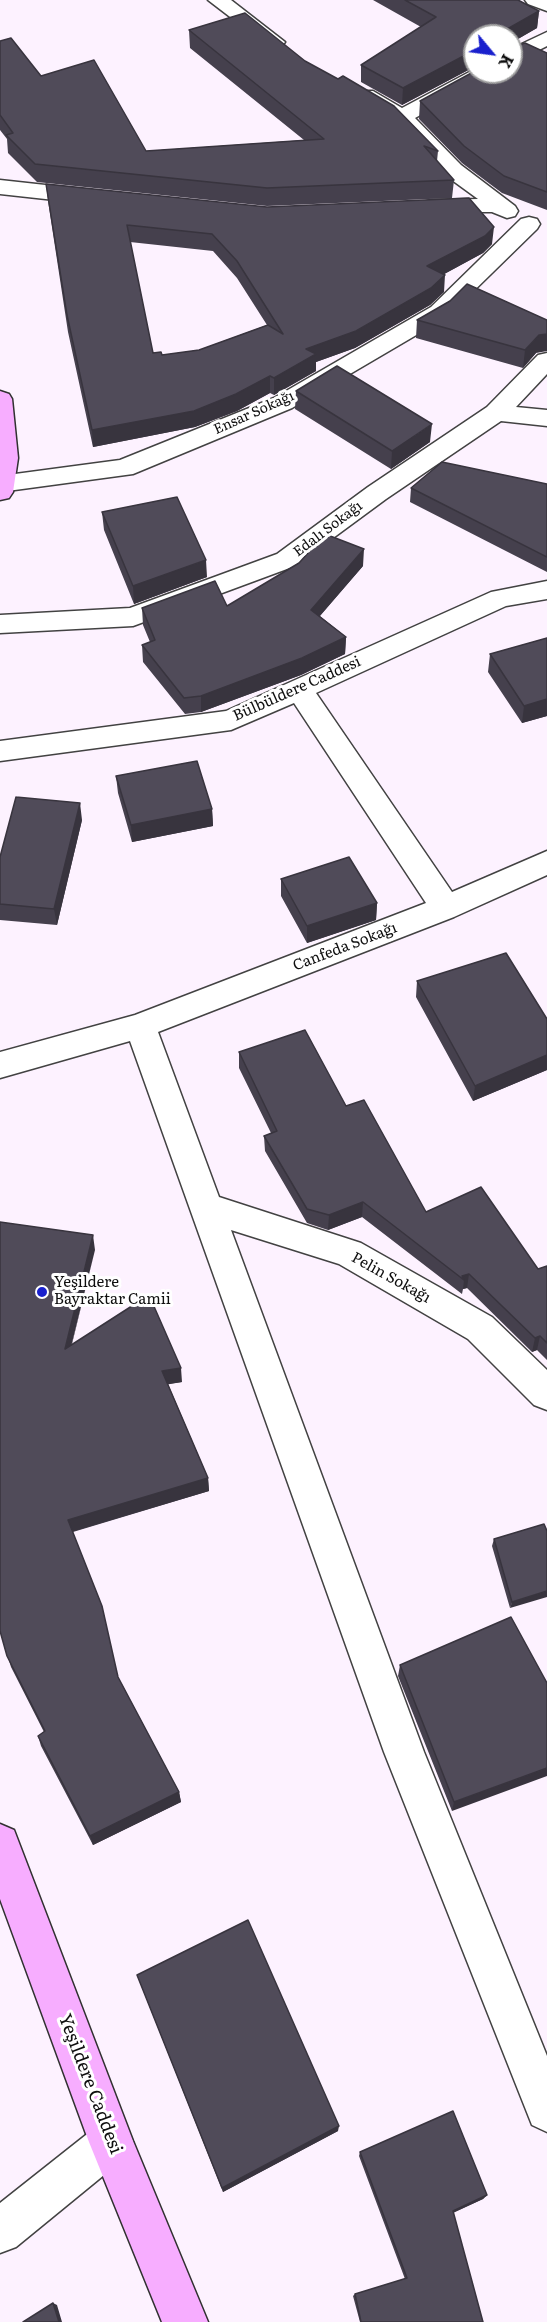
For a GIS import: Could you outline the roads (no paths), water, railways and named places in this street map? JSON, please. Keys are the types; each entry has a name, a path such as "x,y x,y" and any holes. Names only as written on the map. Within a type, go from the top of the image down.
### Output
{"street":[{"path":"218,0 290,53"},
{"path":"535,0 547,5"},
{"path":"523,51 547,38"},
{"path":"402,117 463,84"},
{"path":"351,88 402,117 453,170 481,189 496,206 538,226"},
{"path":"0,187 114,200"},
{"path":"413,208 496,206"},
{"name":"Ensar Sokağı","path":"1,488 124,468 283,402 439,312 538,226"},
{"name":"Edalı Sokağı","path":"0,624 133,616 286,560 377,493 495,413 547,360"},
{"path":"0,399 5,458 1,488"},
{"path":"495,413 547,418"},
{"name":"Bülbüldere Caddesi","path":"0,751 231,720 500,598 547,590"},
{"path":"299,689 437,893 443,909"},
{"name":"Canfeda Sokağı","path":"0,1065 140,1026 443,909 547,862"},
{"path":"140,1026 404,1752 547,2110"},
{"name":"Pelin Sokağı","path":"208,1208 348,1253 480,1328 547,1394"},
{"name":"Yeşildere Caddesi","path":"0,1844 111,2142 185,2322"},
{"path":"0,2231 111,2142"}],"place":[{"name":"Yeşildere Bayraktar Camii","path":"42,1292"}]}
